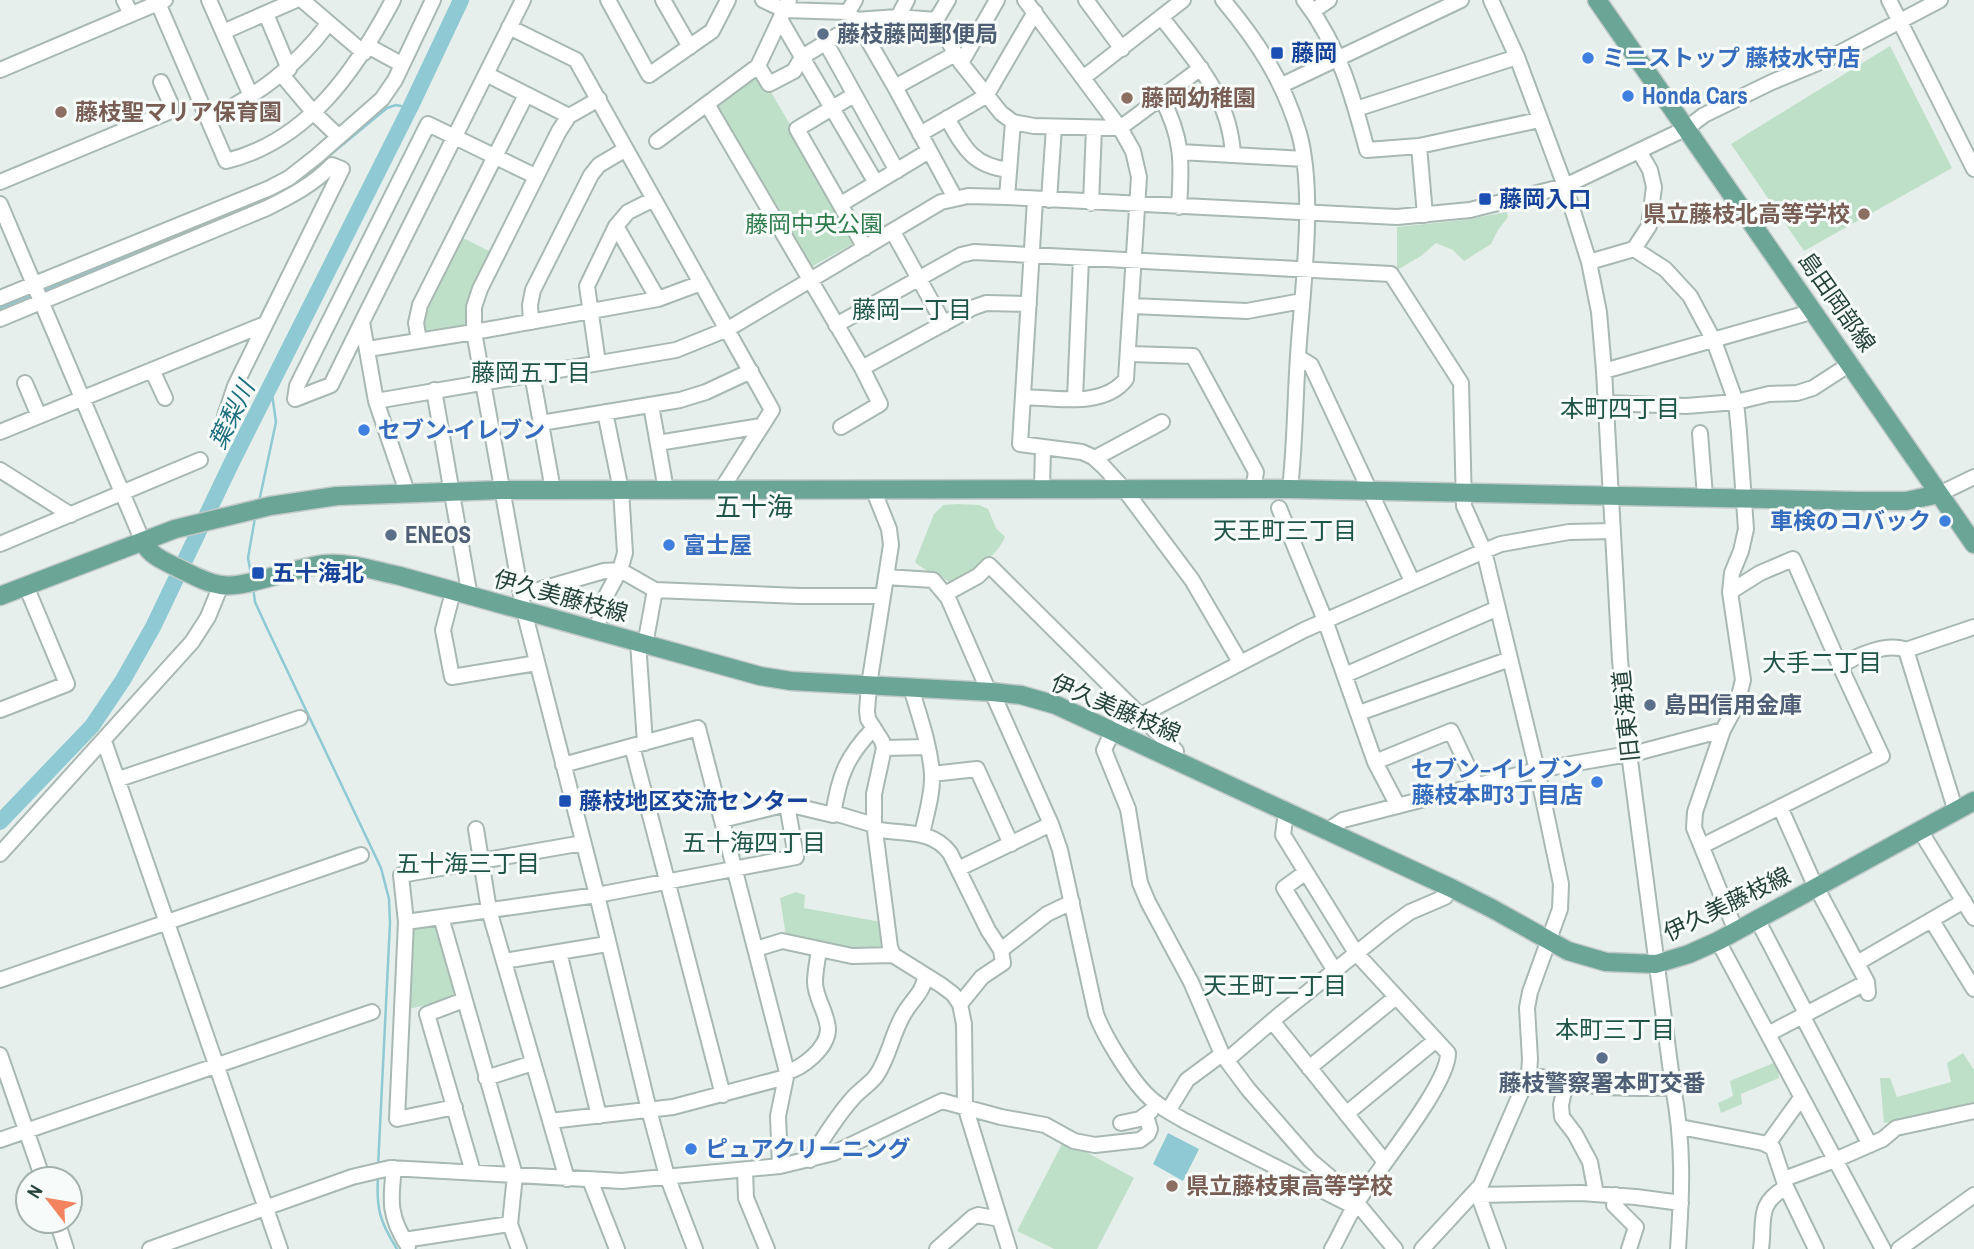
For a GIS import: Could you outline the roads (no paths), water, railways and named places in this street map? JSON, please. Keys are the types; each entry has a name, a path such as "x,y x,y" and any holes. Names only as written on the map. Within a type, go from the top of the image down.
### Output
{"main road":[{"name":"島田岡部線","path":"1598,0 1938,494"},
{"path":"0,596 175,529 270,506 337,496 451,490 1290,489 1906,500 1938,494 1974,544"},
{"path":"143,542 148,551 157,558 213,583"},
{"name":"伊久美藤枝線","path":"213,583 249,581 290,570 335,564 400,576 461,595 522,603 596,631 760,676 791,681 1021,695 1056,705 1113,730 1451,888 1549,942 1586,958 1606,962 1656,964 1689,954 1718,941 1974,801"}],"street":[{"path":"209,0 251,96"},
{"path":"223,32 296,0"},
{"path":"302,0 328,23 366,49 401,64"},
{"path":"0,299 289,178 382,99 395,80 433,0"},
{"path":"523,0 454,137 331,385 295,399 296,386 428,124 454,137 495,157 535,176"},
{"path":"608,0 649,75 712,31 728,0"},
{"path":"663,0 690,47"},
{"path":"763,0 785,10 936,20"},
{"path":"898,17 907,0"},
{"path":"936,20 948,0"},
{"path":"895,87 958,58 997,0"},
{"path":"1023,397 1093,399 1119,389 1126,379 1138,205 1137,165 1133,151 1120,128 1025,0"},
{"path":"1083,78 1183,0"},
{"path":"1223,0 1265,53 1282,85 1299,134 1304,159 1304,269 1290,489"},
{"path":"1329,0 1308,6 1340,58 1367,150 1419,146 1539,120"},
{"path":"1282,85 1461,0"},
{"name":"旧東海道","path":"1491,0 1517,57 1565,186 1590,262 1602,333 1620,660 1629,753 1673,1087 1681,1127 1678,1249"},
{"path":"1889,0 1974,169"},
{"path":"376,401 676,350 729,329 941,202 955,198 1007,197 1397,217 1470,210 1565,186 1687,128 1704,115 1772,82 1830,58 1940,0"},
{"path":"0,70 127,7 161,1 226,161 247,156 274,144 313,113 348,76 366,49 386,4"},
{"path":"1093,3 1122,49"},
{"path":"785,10 802,57 876,183"},
{"path":"657,141 758,66 785,10"},
{"path":"920,134 986,96 1035,12"},
{"path":"266,14 285,72 313,113 339,137"},
{"path":"758,66 769,84 794,71 802,57 826,43 854,14"},
{"path":"854,14 955,198"},
{"path":"1162,18 1216,89 1233,141 1233,155"},
{"path":"936,20 958,58 986,96 1013,122 1054,127 1120,128 1201,68"},
{"path":"208,119 251,96 285,72 328,23"},
{"path":"509,27 576,60 772,410 721,490"},
{"path":"826,43 897,171"},
{"path":"1356,108 1517,57"},
{"path":"486,74 569,116"},
{"path":"0,182 171,111 161,82"},
{"path":"419,340 416,323 420,306 526,95"},
{"path":"854,95 797,129 865,248"},
{"path":"1161,97 1172,118 1181,152 1179,207"},
{"path":"599,99 569,116 535,176 480,289 474,307 474,332 522,603 649,1110 667,1176 695,1249"},
{"path":"707,104 862,368 880,404 841,427"},
{"path":"947,118 968,153 988,166 1009,170"},
{"path":"1007,197 1013,122"},
{"path":"1054,127 1032,255 1020,444 1082,452 1095,458 1124,489 1192,580 1240,662"},
{"path":"1091,203 1094,128"},
{"path":"1419,146 1425,215"},
{"path":"531,322 533,290 591,175 599,165 626,149"},
{"path":"841,204 929,151"},
{"path":"1590,262 1634,248 1649,226 1654,187 1650,170 1639,151"},
{"path":"1181,152 1304,159"},
{"path":"0,319 267,208 295,194 322,176 332,165 342,169 235,386 225,416"},
{"path":"598,363 587,286 616,226 628,212 654,199"},
{"path":"0,204 143,542"},
{"path":"616,226 657,299"},
{"path":"893,232 944,324"},
{"path":"1634,248 1665,269 1690,296 1714,341 1736,402 1746,529 1732,573 1730,592 1743,680 1737,704 1723,730 1695,811 1694,828 1736,931"},
{"path":"836,325 961,255 974,252 1134,258 1391,274 1461,383 1464,506 1484,551 1537,770 1561,884 1560,909 1530,992 1527,1008 1529,1074 1477,1193 1422,1249"},
{"path":"1075,398 1081,258"},
{"path":"368,349 657,299 701,283"},
{"path":"1132,306 1247,311 1302,301"},
{"path":"862,368 972,308 986,303 1029,304"},
{"path":"1604,371 1714,341 1804,314 1811,309"},
{"path":"362,322 376,401 407,492"},
{"path":"1,428 39,416 265,324"},
{"path":"1129,354 1193,356 1256,472 1253,489"},
{"path":"1298,356 1311,365 1412,581"},
{"path":"1606,402 1686,406 1736,402 1769,394 1797,393 1813,388 1850,364"},
{"path":"152,370 165,398"},
{"path":"541,423 680,400 706,392 751,371"},
{"path":"532,373 552,490"},
{"path":"25,383 39,416"},
{"path":"434,390 451,490 461,595 443,630 452,677 537,663"},
{"path":"651,405 666,490"},
{"path":"596,631 607,594 620,570 625,553 621,490 606,412"},
{"path":"1095,458 1162,422"},
{"path":"658,443 761,426"},
{"path":"1700,433 1705,496"},
{"path":"1042,489 1044,447"},
{"path":"0,544 200,460"},
{"path":"0,470 71,515"},
{"path":"1938,494 1974,477"},
{"path":"873,489 889,529 890,550 867,710 884,748 874,794 875,827 893,955"},
{"path":"1279,508 1325,620 1375,762 1387,780 1398,806"},
{"path":"1395,1249 1356,1204 1310,1160 1224,1057 1191,982 1140,883 1128,810 1104,750 1113,730 1240,662 1412,581 1501,544 1569,532 1613,531"},
{"path":"890,550 905,578"},
{"path":"1702,846 1882,756 1793,559 1760,573 1730,592"},
{"path":"945,594 978,576 989,565 1176,751 1174,759"},
{"path":"522,603 604,571 620,570 655,590 799,596 883,596"},
{"path":"886,577 933,580 945,594 1051,824 1101,1027 1144,1093 1163,1108 1356,1204"},
{"path":"0,853 192,642 208,617 213,583"},
{"path":"0,710 67,684 26,586"},
{"path":"655,590 641,643 638,745 666,882 723,1095"},
{"path":"1345,675 1498,608"},
{"path":"1840,666 1873,652 1899,647 1906,650 1974,627"},
{"path":"1906,650 1956,812"},
{"path":"1359,712 1510,659"},
{"path":"911,688 932,774 922,834"},
{"path":"119,779 300,718"},
{"path":"563,765 698,728 787,1075 778,1116 780,1166"},
{"path":"834,813 839,778 858,745 874,728"},
{"path":"1327,831 1343,820 1537,770 1640,752 1723,730"},
{"path":"1375,762 1451,731 1477,786"},
{"path":"104,741 280,1249"},
{"path":"884,748 927,747"},
{"path":"932,774 977,769 1011,844"},
{"path":"722,820 787,804 833,815 834,813 875,827 928,835 943,843 1001,950 1003,963 982,977 960,1004"},
{"path":"406,922 597,895 796,858 787,804"},
{"path":"1768,1034 1867,988 1857,962 1817,887 1780,807"},
{"path":"1286,811 1283,835 1356,953 1448,1053 1445,1072 1438,1085 1356,1204 1332,1249"},
{"path":"958,869 1051,824"},
{"path":"476,829 489,910 567,1180"},
{"path":"1921,832 1974,918"},
{"path":"455,1107 397,1119 406,922 401,875 583,843"},
{"path":"0,980 361,855"},
{"path":"1306,872 1284,888 1335,971"},
{"path":"1121,1124 1163,1108 1187,1080 1224,1057 1272,1021 1410,912 1445,897 1451,888"},
{"path":"1857,962 1964,901"},
{"path":"1001,950 1047,914 1072,902"},
{"path":"441,917 515,1175 510,1224 519,1249"},
{"path":"1757,919 1870,1145"},
{"path":"1932,921 1974,989"},
{"path":"756,949 782,941 852,956 893,955 953,994 960,1004 964,1024 965,1106 1009,1249"},
{"path":"1718,941 1883,1249"},
{"path":"504,961 607,944"},
{"path":"550,1121 649,1110 723,1095 798,1069 823,1043 828,1031 815,983 819,949"},
{"path":"559,952 599,1116"},
{"path":"810,1160 852,1098 876,1078 890,1050 896,1028 925,985 926,976"},
{"path":"1309,1068 1396,996"},
{"path":"464,1000 427,1014 472,1172"},
{"path":"0,1140 372,1012"},
{"path":"1272,1021 1385,1162"},
{"path":"1346,1114 1436,1040"},
{"path":"0,1055 38,1165"},
{"path":"486,1078 534,1063"},
{"path":"1529,1074 1566,1082 1627,1089 1673,1087"},
{"path":"1566,1082 1561,1105 1562,1117 1575,1133 1590,1162 1596,1194"},
{"path":"1767,1145 1801,1098"},
{"path":"150,1249 367,1172 392,1168 567,1180 622,1181 780,1166 810,1160 861,1142 942,1101 1001,1117 1045,1125 1074,1141 1095,1145 1140,1140 1150,1129 1146,1116"},
{"path":"1761,1249 1762,1212 1785,1183 1883,1139 1896,1128 1974,1111"},
{"path":"1681,1127 1773,1148 1785,1183 1816,1249"},
{"path":"392,1168 391,1207 398,1231 407,1245 510,1224"},
{"path":"745,1170 746,1198 767,1249"},
{"path":"590,1180 613,1248"},
{"path":"1477,1193 1596,1194 1681,1203"},
{"path":"1477,1193 1498,1249"},
{"path":"1616,1195 1614,1205 1636,1227 1629,1249"},
{"path":"1899,1249 1974,1195"},
{"path":"937,1249 973,1217 978,1215 1000,1219"}],"water":[{"path":"1168,1133 1199,1149 1183,1181 1153,1164"}],"waterway":[{"name":"葉梨川","path":"0,822 92,726 123,680 153,627 461,0"},
{"path":"42,291 281,192 387,108 396,105 410,108"},
{"path":"0,308 32,295"},
{"path":"259,502 276,422 271,387"},
{"path":"251,574 248,558 255,518"},
{"path":"253,587 255,602 381,868 389,899 378,1167"},
{"path":"378,1177 380,1215 397,1249"}],"place":[{"name":"藤枝藤岡郵便局","path":"823,34"},
{"name":"藤岡","path":"1277,53"},
{"name":"ミニストップ 藤枝水守店","path":"1588,58"},
{"name":"Honda Cars","path":"1628,96"},
{"name":"藤岡幼稚園","path":"1127,98"},
{"name":"藤枝聖マリア保育園","path":"61,112"},
{"name":"藤岡入口","path":"1485,199"},
{"name":"県立藤枝北高等学校","path":"1864,214"},
{"name":"セブン-イレブン","path":"364,430"},
{"name":"車検のコバック","path":"1945,521"},
{"name":"ENEOS","path":"391,535"},
{"name":"富士屋","path":"669,545"},
{"name":"五十海北","path":"258,573"},
{"name":"島田信用金庫","path":"1650,705"},
{"name":"セブン−イレブン 藤枝本町3丁目店","path":"1597,782"},
{"name":"藤枝地区交流センター","path":"565,801"},
{"name":"藤枝警察署本町交番","path":"1602,1058"},
{"name":"ピュアクリーニング","path":"691,1149"},
{"name":"県立藤枝東高等学校","path":"1172,1186"}],"district":[{"name":"藤岡一丁目","path":"912,310"},
{"name":"藤岡五丁目","path":"531,373"},
{"name":"本町四丁目","path":"1620,409"},
{"name":"五十海","path":"754,507"},
{"name":"天王町三丁目","path":"1285,531"},
{"name":"大手二丁目","path":"1822,663"},
{"name":"五十海四丁目","path":"754,843"},
{"name":"五十海三丁目","path":"468,864"},
{"name":"天王町二丁目","path":"1275,986"},
{"name":"本町三丁目","path":"1615,1030"}],"park label":[{"name":"藤岡中央公園","path":"814,224"}]}
